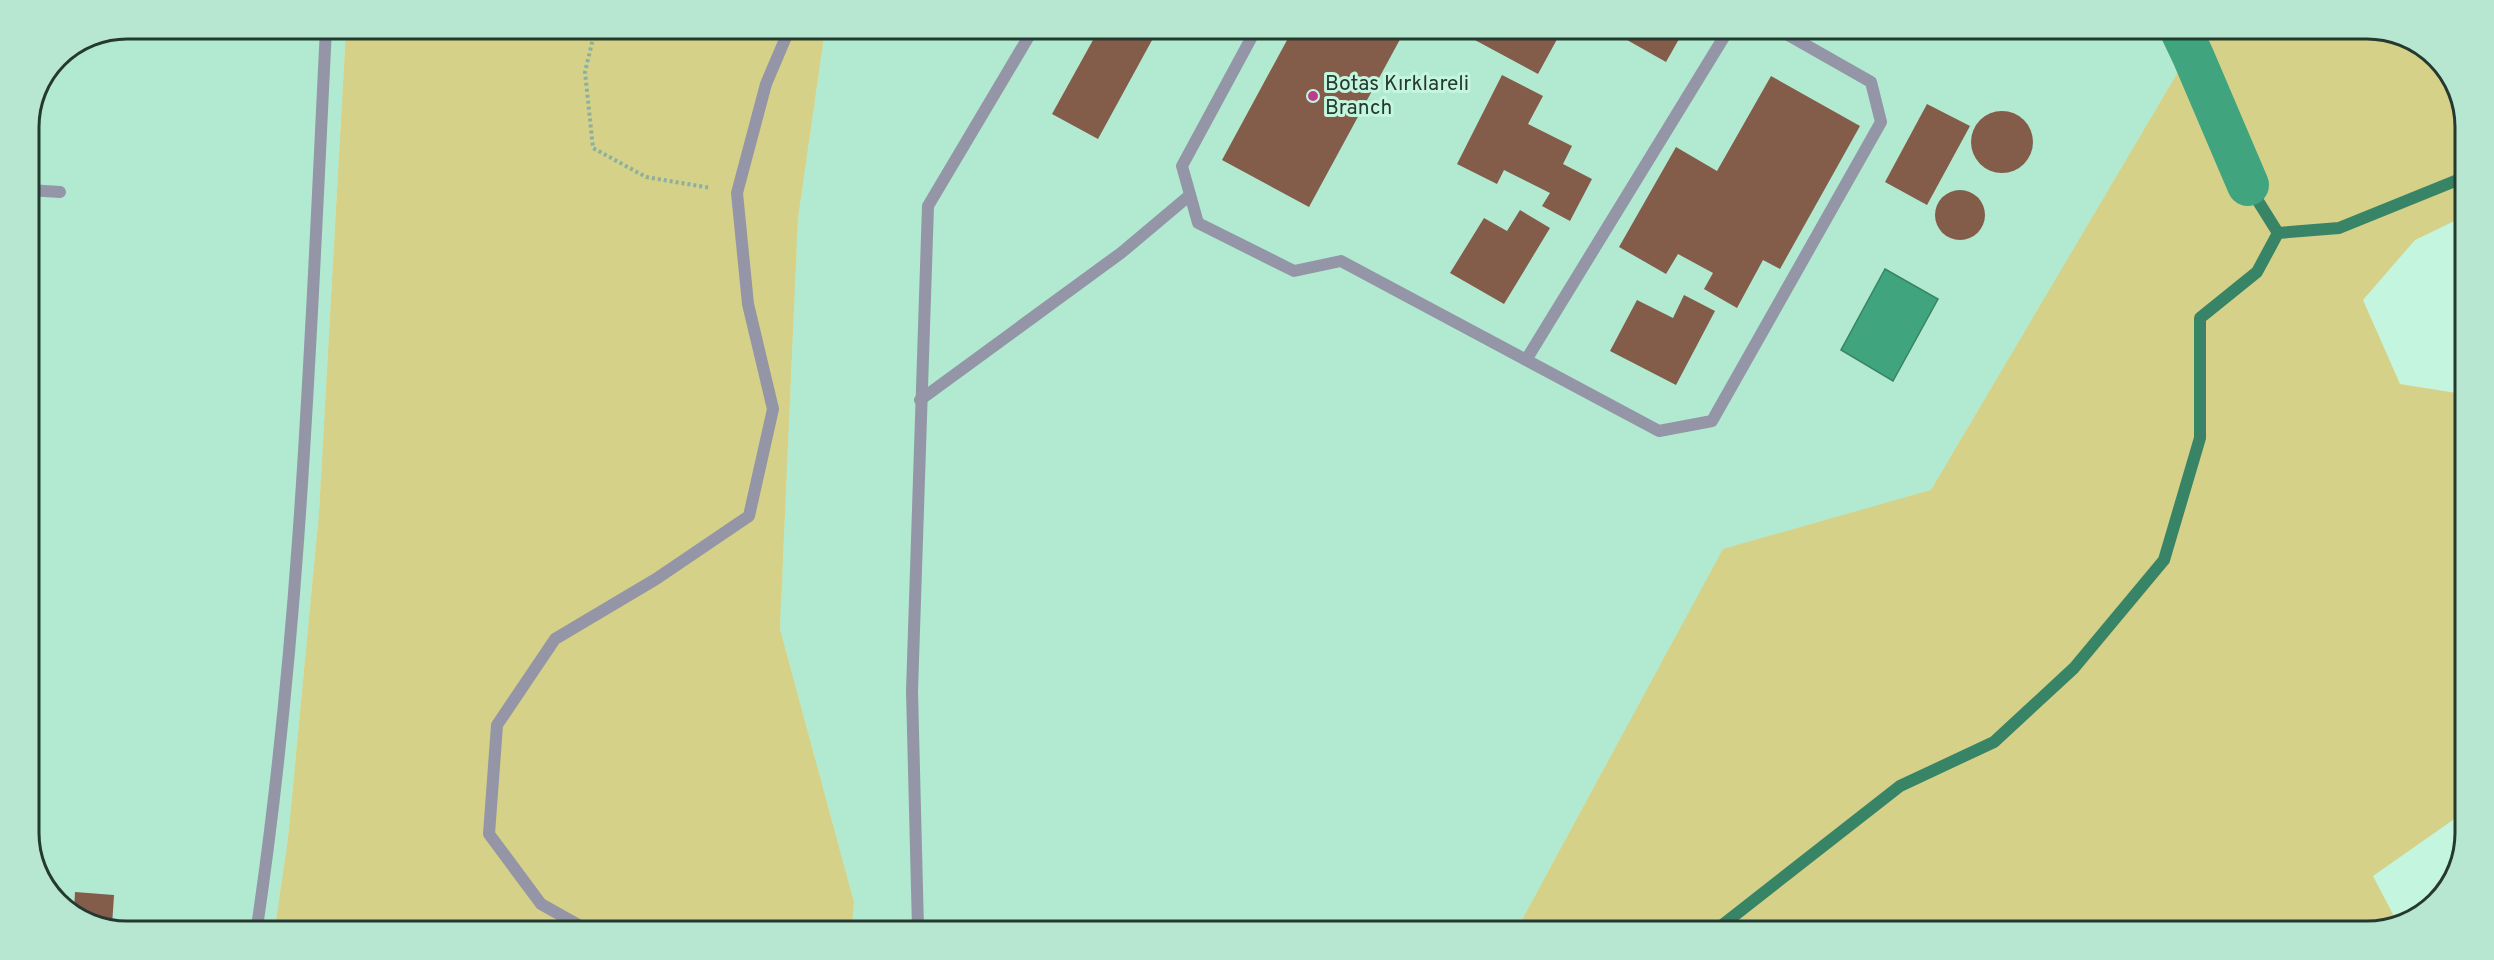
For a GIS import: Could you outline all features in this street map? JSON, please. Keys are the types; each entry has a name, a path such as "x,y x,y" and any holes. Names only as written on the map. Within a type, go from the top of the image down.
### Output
{"street":[{"path":"258,921 270,839 297,558 325,39"},
{"path":"571,921 541,904 489,834 497,725 555,639 656,579 749,516 773,409 748,304 736,193 766,84 785,39"},
{"path":"918,921 912,691 928,206 1027,39"},
{"path":"1251,39 1182,166 1198,223 1294,271 1341,261 1659,431 1712,422 1881,122 1871,82 1795,39"},
{"path":"1526,360 1723,39"},
{"path":"39,191 60,192"},
{"path":"920,400 1121,253 1190,195"}],"path":[{"path":"593,39 585,72 594,148 646,177 736,193"}],"shaded area":[{"path":"127,39 345,39 319,512 288,838 276,921 127,921 99,916 78,906 57,886 46,867 41,850 39,839 39,127 46,93 54,78 78,54 110,41"},
{"path":"345,39 824,39 798,219 780,629 854,902 853,921 276,921 288,838 319,512"},
{"path":"824,39 2197,39 1931,491 1723,550 1521,921 853,921 854,902 780,629 798,219"},
{"path":"2197,39 2367,39 2384,41 2411,51 2437,74 2448,93 2455,121 2455,221 2415,240 2363,300 2400,384 2455,393 2455,819 2373,876 2394,916 2367,921 1521,921 1723,549 1931,490"},
{"path":"1885,269 1938,299 1893,381 1841,350"}],"building":[{"path":"1094,39 1153,39 1098,139 1052,114"},
{"name":"Botas Kırklareli Branch","path":"1288,39 1400,39 1309,207 1222,160"},
{"name":"Botas Kırklareli Branch","path":"1473,39 1557,39 1538,74"},
{"path":"1625,39 1679,39 1666,62"},
{"path":"1502,75 1543,96 1528,124 1572,146 1563,164 1592,179 1570,221 1542,206 1550,193 1504,170 1497,184 1457,164"},
{"path":"1771,76 1860,126 1780,269 1763,260 1737,308 1704,289 1713,273 1678,254 1666,274 1619,247 1676,147 1717,171"},
{"path":"1927,104 1970,126 1927,205 1885,182"},
{"path":"2002,111 2019,116 2024,120 2028,125 2033,142 2028,159 2024,164 2019,168 2002,173 1985,168 1980,164 1976,159 1971,142 1976,125 1980,120 1985,116"},
{"path":"1960,190 1978,197 1985,215 1978,233 1960,240 1942,233 1935,215 1942,197"},
{"path":"1520,210 1550,228 1504,304 1450,273 1484,218 1507,231"},
{"path":"1684,295 1715,311 1676,385 1610,351 1637,300 1673,318"},
{"path":"75,892 114,895 112,919 88,912 74,903"}],"waterway":[{"path":"2185,39 2248,185"},
{"path":"1728,921 1900,786 1994,742 2074,668 2164,560 2200,438 2200,318 2257,272 2278,233 2339,228 2455,181"},
{"path":"2248,185 2278,233"}],"place":[{"name":"Botas Kırklareli Branch","path":"1313,96"}]}
